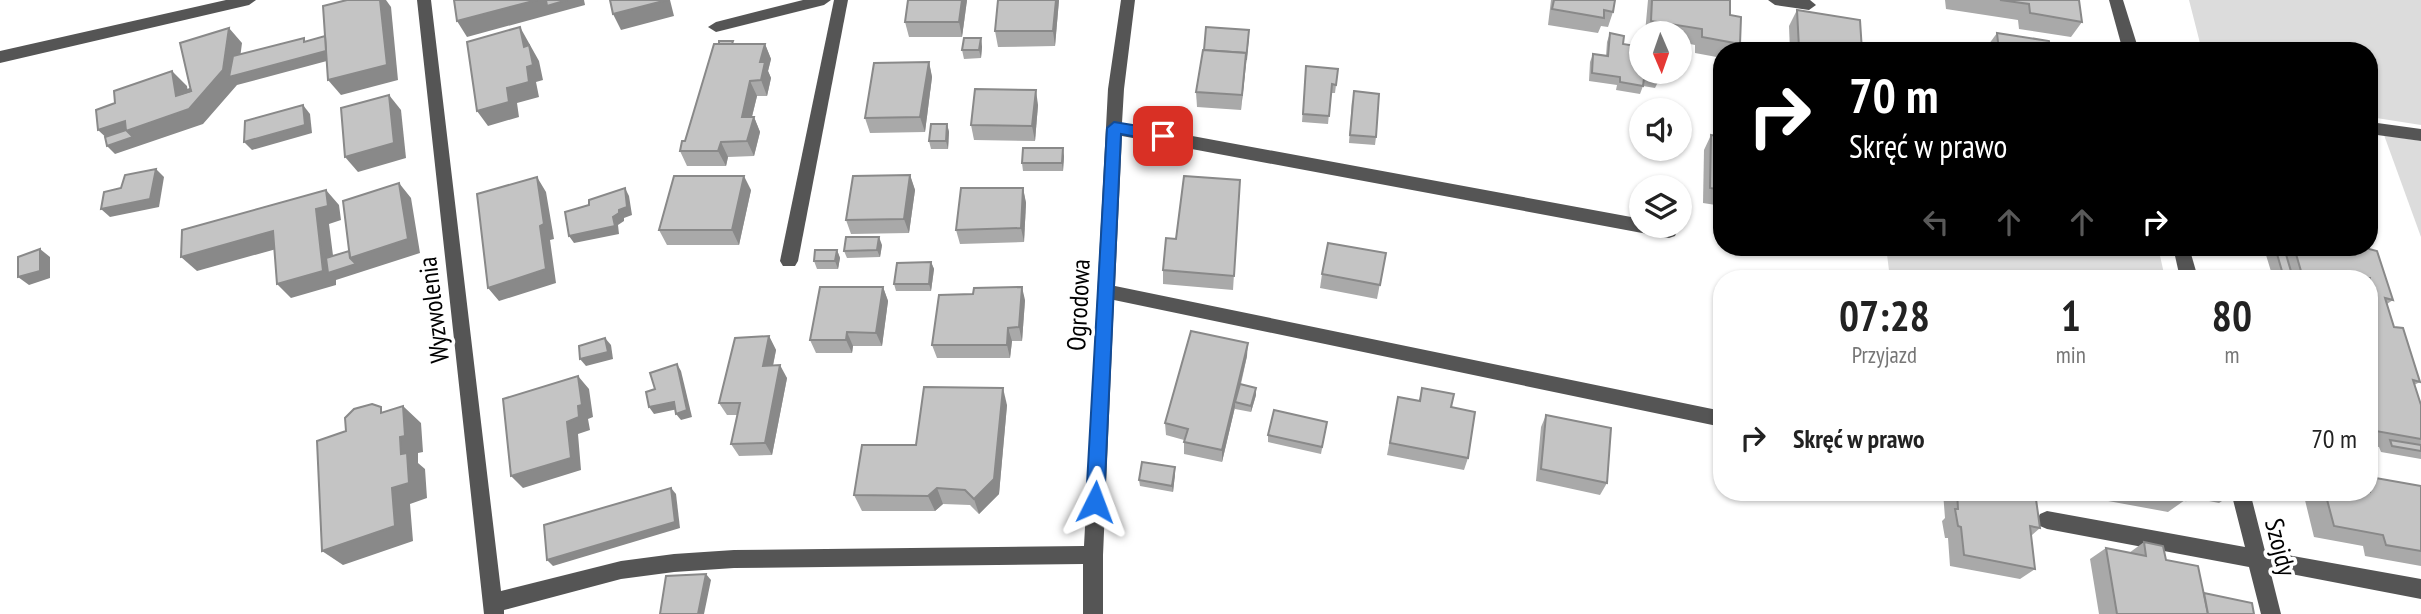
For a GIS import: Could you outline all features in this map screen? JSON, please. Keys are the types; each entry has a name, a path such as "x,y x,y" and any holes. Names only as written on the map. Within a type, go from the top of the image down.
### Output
{"street":[{"path":"0,57 249,0"},
{"name":"Wyzwolenia","path":"424,0 493,609"},
{"path":"716,27 824,0"},
{"path":"789,261 841,0"},
{"name":"Ogrodowa","path":"1093,614 1093,555 1116,89 1128,0"},
{"path":"1775,0 1809,5"},
{"path":"2116,0 2128,42"},
{"path":"1114,128 1629,224"},
{"path":"2378,129 2421,135"},
{"path":"1105,291 1713,417"},
{"name":"Szojdy","path":"2243,501 2271,614"},
{"path":"2046,520 2421,589"},
{"path":"493,609 621,569 674,564 734,559 1093,555"}],"shaded area":[{"path":"2189,0 2421,0 2421,125 2378,118 2378,42 2200,42"},
{"path":"2384,135 2421,141 2421,237"},
{"path":"1887,256 2160,256 2163,270 1889,270"}],"building":[{"path":"347,0 380,0 387,65 328,80 323,6"},
{"path":"454,0 537,0 457,21"},
{"path":"546,0 567,0 547,6"},
{"path":"610,0 667,0 613,14"},
{"path":"908,0 962,0 959,22 905,22"},
{"path":"998,0 1056,0 1053,31 995,31"},
{"path":"1554,0 1615,0 1613,12 1604,10 1604,18 1552,9"},
{"path":"1652,0 1730,0 1730,15 1741,17 1740,42 1702,37 1702,29 1692,27 1692,21 1651,21"},
{"path":"2000,0 2079,0 2082,22 2030,13 2029,4"},
{"path":"1797,10 1860,20 1861,42 1799,42"},
{"path":"520,27 524,47 529,45 533,65 527,67 529,82 507,88 509,102 477,111 467,42"},
{"path":"1206,27 1249,30 1246,60 1246,53 1204,50"},
{"path":"229,28 223,70 189,109 126,131 125,121 98,130 96,110 115,103 114,91 172,71 176,96 191,91 180,43"},
{"path":"1610,33 1624,36 1623,44 1629,45 1629,84 1620,82 1620,77 1592,73 1593,54 1608,56"},
{"path":"1997,33 2049,42 1998,42"},
{"path":"325,36 326,51 229,77 233,56 304,38 304,42"},
{"path":"964,38 981,38 979,50 962,50"},
{"path":"719,41 733,41 732,44 719,44"},
{"path":"714,44 765,44 760,62 765,62 761,80 750,81 742,117 754,117 747,141 721,142 718,151 680,151 682,141 685,141"},
{"path":"1203,50 1246,53 1242,95 1196,92"},
{"path":"929,62 920,117 865,118 874,63"},
{"path":"1306,66 1338,69 1336,85 1332,84 1329,116 1303,114"},
{"path":"975,89 1036,90 1032,126 971,125"},
{"path":"1354,91 1379,94 1376,137 1350,135"},
{"path":"389,95 394,143 345,157 341,108"},
{"path":"303,105 305,125 244,142 245,121"},
{"path":"931,124 947,124 946,141 929,141"},
{"path":"126,130 133,137 107,146 105,137"},
{"path":"1711,135 1713,188 1710,188"},
{"path":"1023,148 1063,148 1062,163 1022,163"},
{"path":"156,169 150,199 101,209 104,192 121,188 125,175"},
{"path":"910,175 904,219 846,220 853,176"},
{"path":"674,176 744,176 732,230 659,230"},
{"path":"1184,176 1240,180 1234,276 1163,270 1166,238 1176,239"},
{"path":"537,177 544,224 540,226 546,269 488,288 477,194"},
{"path":"399,183 408,239 350,258 343,201"},
{"path":"625,188 627,207 619,210 613,217 615,226 569,236 565,212 589,205 589,200"},
{"path":"961,188 1023,188 1021,228 956,230"},
{"path":"326,190 328,206 316,209 323,271 277,284 273,231 181,257 182,230"},
{"path":"846,237 879,237 877,250 844,251"},
{"path":"1328,243 1386,253 1380,285 1322,274"},
{"path":"40,249 40,271 18,277 18,257"},
{"path":"815,250 837,250 835,261 814,261"},
{"path":"349,251 350,258 356,264 328,273 326,258"},
{"path":"2378,254 2393,300 2385,298 2394,327 2403,328 2420,382 2413,380 2421,405 2421,439 2378,431 2378,270 2301,270 2297,256"},
{"path":"2278,256 2286,256 2291,270 2282,270"},
{"path":"931,262 929,284 894,284 897,263"},
{"path":"820,287 883,287 876,333 847,332 846,340 810,340"},
{"path":"1022,287 1019,327 1008,328 1007,345 932,345 939,295 973,294 974,288"},
{"path":"1191,331 1248,343 1222,450 1184,442 1188,429 1165,423"},
{"path":"769,336 763,366 780,365 765,443 731,444 740,403 719,403 735,338"},
{"path":"605,338 608,352 580,359 579,346"},
{"path":"677,364 687,410 676,414 674,402 649,407 646,392 655,389 650,373"},
{"path":"578,376 582,405 578,406 579,417 567,422 571,458 511,476 503,399"},
{"path":"1240,384 1256,388 1251,406 1235,402"},
{"path":"924,387 1003,388 994,479 974,499 965,490 937,488 928,496 854,495 862,445 916,445"},
{"path":"1422,388 1454,394 1451,407 1475,412 1468,458 1390,443 1398,397 1420,401"},
{"path":"372,404 381,407 381,413 403,406 405,436 400,437 401,454 407,453 409,483 392,488 395,526 322,551 317,441 346,431 345,418 354,409"},
{"path":"1274,410 1327,422 1322,447 1268,435"},
{"path":"1546,415 1611,428 1607,483 1541,469"},
{"path":"2390,440 2421,445 2421,451 2392,446"},
{"path":"1142,462 1175,467 1172,486 1139,480"},
{"path":"2378,478 2421,486 2421,551 2386,545 2383,535 2334,526 2327,501 2378,501"},
{"path":"671,488 675,522 547,560 544,525"},
{"path":"1958,501 2036,501 2040,528 2030,526 2035,569 1964,555 1961,527 1958,526 1955,509 1958,509"},
{"path":"2144,542 2163,546 2166,560 2198,566 2208,614 2117,614 2106,548 2146,556"},
{"path":"706,574 698,614 660,614 666,576"},
{"path":"2204,593 2252,603 2254,614 2208,614"}],"route":[{"path":"1095,502 1114,128 1163,136"}]}
